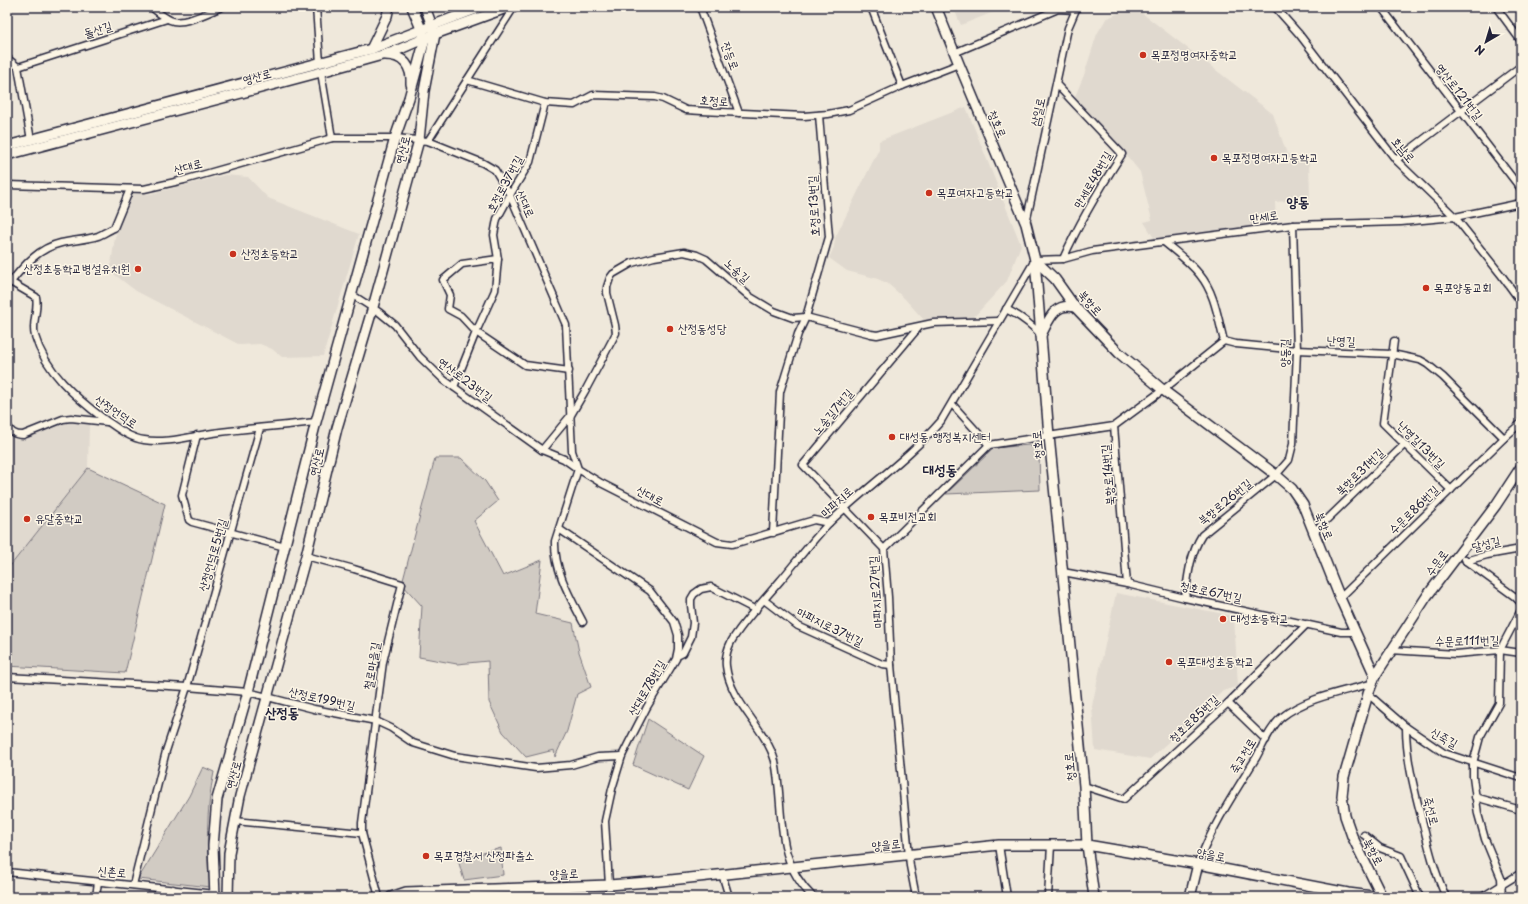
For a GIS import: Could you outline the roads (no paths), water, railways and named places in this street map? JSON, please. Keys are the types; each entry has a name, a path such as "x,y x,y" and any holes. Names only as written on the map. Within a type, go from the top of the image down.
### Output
{"street":[{"path":"152,7 168,19"},
{"name":"돌산길","path":"18,67 168,19 177,22 186,20 222,7"},
{"path":"316,7 320,68 332,138"},
{"path":"371,49 387,16 389,7"},
{"path":"412,7 423,34"},
{"path":"425,7 435,34"},
{"name":"영산로","path":"7,146 320,68 393,52 423,34 432,25 480,7"},
{"name":"영산로","path":"7,155 320,68 371,49 423,34 435,34 509,7"},
{"path":"424,141 467,80 514,7"},
{"name":"잔등로","path":"700,7 739,113"},
{"path":"871,7 902,86"},
{"name":"청호로","path":"936,7 1026,224 1035,260 1049,436 1084,786 1087,845 1094,897"},
{"name":"호남로","path":"1275,7 1299,34 1396,160 1455,217 1521,302"},
{"name":"영산로121번길","path":"1381,7 1521,189"},
{"path":"1496,7 1521,41"},
{"path":"954,53 1058,9 1076,9"},
{"name":"삼일로","path":"1026,224 1068,28 1076,9"},
{"name":"연산로","path":"215,896 213,846 217,799 248,692 316,422 351,294 395,138 409,98 423,34"},
{"name":"연산로","path":"228,897 229,853 240,796 306,556 337,428 424,141 424,91 435,34"},
{"path":"380,55 394,55 402,60 408,67 411,79 409,98"},
{"path":"7,58 18,67 31,140"},
{"name":"호정로","path":"467,80 545,103 574,105 593,95 655,97 663,99 686,110 804,116 849,110 902,86 959,64"},
{"path":"1396,160 1521,66"},
{"name":"만세로48번길","path":"1056,84 1122,154 1102,185 1069,245 1063,259"},
{"name":"호정로37번길","path":"454,387 495,290 498,259 494,235 497,219 530,162 545,103"},
{"name":"호정로13번길","path":"773,533 780,392 798,334 806,317 829,237 819,114"},
{"name":"산대로","path":"7,185 144,189 184,180 332,138 395,138 424,141 483,163 495,170 510,195 566,325 572,451 578,469 601,483 717,542 732,544 814,520 829,524"},
{"path":"9,281 33,257 43,250 60,243 98,236 114,228 130,189"},
{"name":"만세로","path":"1035,260 1063,259 1092,251 1292,225 1401,222 1455,217 1521,204"},
{"name":"양동길","path":"1276,475 1289,460 1292,452 1297,350 1292,225"},
{"path":"884,549 989,445 1114,426 1163,390 1224,341 1212,295 1201,276 1193,267 1164,242"},
{"name":"노송길","path":"542,450 571,415 616,334 607,293 608,283 613,274 632,263 684,252 697,255 712,264 738,288 763,305 793,318 806,317 871,334 884,334 933,323 998,321"},
{"path":"498,259 462,264 443,280 450,295 448,309 461,316 476,332 525,365 569,372"},
{"name":"북항로","path":"1035,260 1055,280 1075,307 1119,353 1163,390 1276,475 1292,489 1303,505 1374,680 1368,694 1344,777 1342,799 1345,816 1352,836 1381,897"},
{"name":"마파지로","path":"813,897 799,882 790,866 784,846 778,772 771,750 734,692 729,681 725,659 731,642 764,600 829,524 922,441 941,421 1035,260"},
{"name":"산정언덕로","path":"9,281 36,297 37,303 33,326 35,336 42,353 55,374 78,399 124,432 143,440 157,441 316,422"},
{"name":"연산로23번길","path":"351,294 373,307 395,325 428,365 454,387 542,450 564,459 578,469"},
{"path":"1006,309 1017,314 1041,335 1050,318 1058,308 1067,305 1075,307"},
{"name":"노송길7번길","path":"845,509 804,465 919,327"},
{"name":"난영길","path":"1224,341 1236,344 1297,350 1392,354 1412,358 1427,364 1443,377 1504,438"},
{"name":"난영길13번길","path":"1394,341 1383,423 1451,490"},
{"path":"952,404 989,445"},
{"path":"7,425 12,433 22,436 63,419 71,418 109,422"},
{"name":"수문로86번길","path":"1340,598 1521,423"},
{"name":"북항로14번길","path":"1114,426 1127,584"},
{"name":"산정언덕로5번길","path":"133,886 166,751 187,687 260,428"},
{"path":"197,436 182,495 189,520 230,533 285,547"},
{"name":"북항로31번길","path":"1314,532 1404,445"},
{"name":"수문로","path":"1374,680 1390,650 1427,596 1496,505 1521,467"},
{"path":"578,469 556,540 557,560 565,586 583,622"},
{"name":"북항로26번길","path":"1184,598 1190,562 1202,535 1276,475"},
{"name":"마파지로27번길","path":"845,509 884,549 891,665 910,866 916,897"},
{"name":"산대로78번길","path":"559,529 650,590 674,622 678,635 677,656 647,707 622,756 612,789 605,821 608,885"},
{"name":"달성길","path":"1459,554 1466,561 1493,553 1521,548"},
{"name":"철로마을길","path":"306,556 402,584 384,656 362,823 362,833 379,897"},
{"path":"1466,561 1514,596 1521,603"},
{"name":"청호로67번길","path":"1063,572 1127,584 1341,632 1354,632"},
{"path":"677,656 683,653 691,637 693,631 691,599 694,594 701,589 711,587 756,610"},
{"name":"마파지로37번길","path":"764,600 798,626 882,664 891,665"},
{"path":"1502,897 1501,878 1485,838 1478,814 1475,797 1473,763 1480,737 1500,700 1500,650 1521,610"},
{"name":"청호로85번길","path":"1084,786 1124,799 1228,703 1307,624"},
{"name":"수문로111번길","path":"1390,650 1456,654 1500,650 1521,653"},
{"name":"산정로199번길","path":"7,677 187,687 248,692 314,709 376,721 391,728 413,743 455,756 536,768 571,765 598,757 622,756"},
{"name":"죽교천로","path":"1190,897 1198,864 1207,840 1266,740 1281,718 1296,708 1374,680"},
{"name":"신죽길","path":"1368,694 1406,727 1444,753 1521,778"},
{"path":"1228,703 1266,740"},
{"name":"죽선로","path":"1406,727 1407,749 1414,791 1435,870 1446,897"},
{"path":"1475,797 1521,810"},
{"path":"235,821 362,833"},
{"path":"1364,835 1380,848 1401,856 1420,897"},
{"path":"999,845 1007,897"},
{"name":"양을로","path":"391,897 406,892 471,893 608,885 999,845 1087,845 1198,864 1312,887 1381,897"},
{"path":"1048,897 1051,845"},
{"name":"신촌로","path":"7,872 173,889 215,896"},
{"path":"1482,897 1521,873"},
{"path":"722,874 729,897"},
{"path":"96,897 98,882"},
{"path":"169,897 173,889"}],"place":[{"name":"목포정명여자중학교","path":"1143,55"},
{"name":"목포정명여자고등학교","path":"1214,158"},
{"name":"목포여자고등학교","path":"929,193"},
{"name":"산정초등학교","path":"233,254"},
{"name":"산정초등학교병설유치원","path":"138,269"},
{"name":"목포양동교회","path":"1426,288"},
{"name":"산정동성당","path":"670,329"},
{"name":"대성동 행정복지센터","path":"892,437"},
{"name":"목포비전교회","path":"871,517"},
{"name":"유달중학교","path":"27,519"},
{"name":"대성초등학교","path":"1223,619"},
{"name":"목포대성초등학교","path":"1169,662"},
{"name":"목포경찰서 산정파출소","path":"426,856"}],"district":[{"name":"양동","path":"1298,202"},
{"name":"대성동","path":"940,470"},
{"name":"산정동","path":"282,713"}]}
